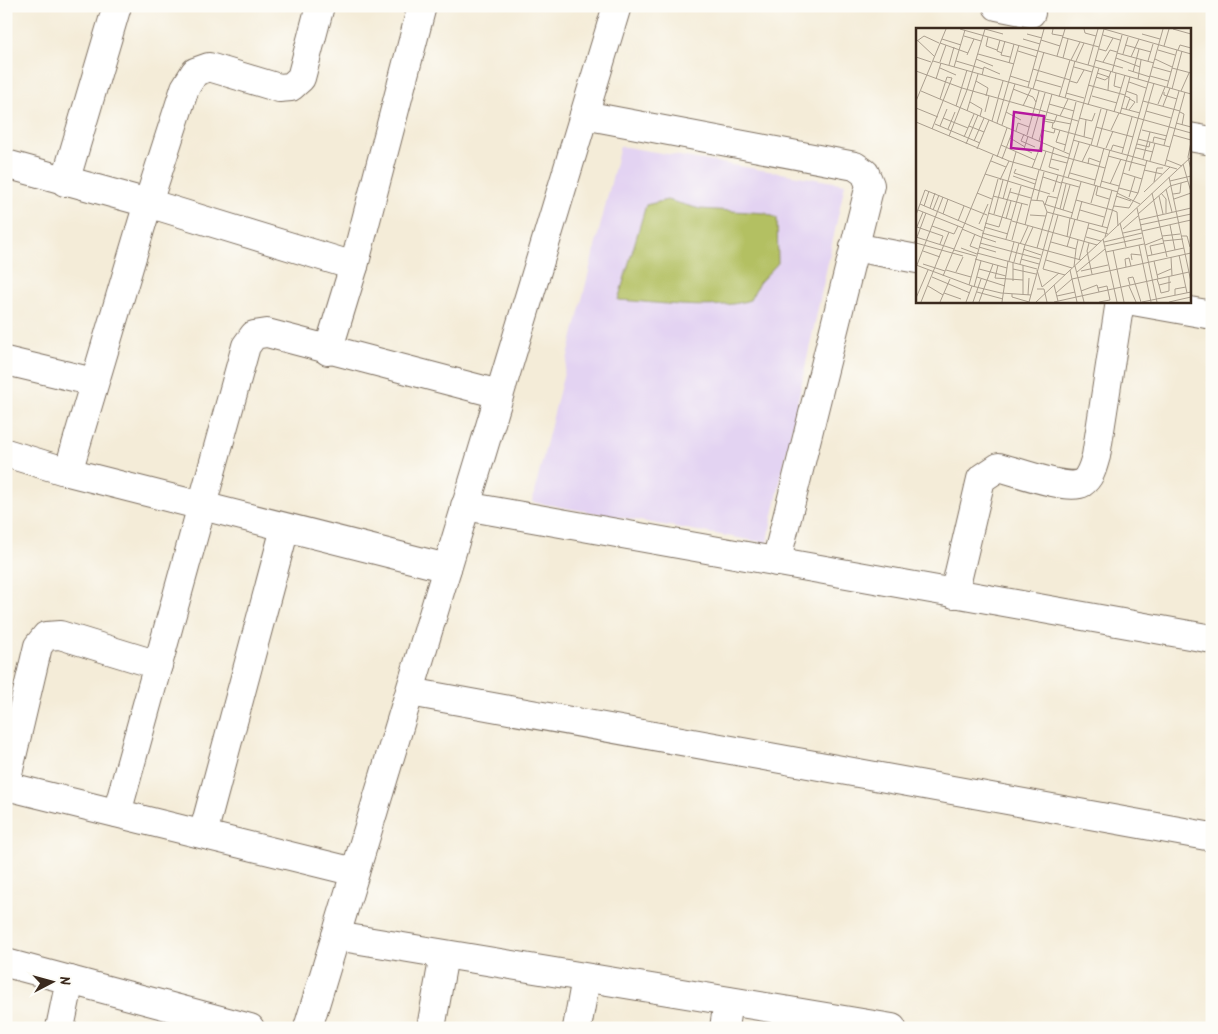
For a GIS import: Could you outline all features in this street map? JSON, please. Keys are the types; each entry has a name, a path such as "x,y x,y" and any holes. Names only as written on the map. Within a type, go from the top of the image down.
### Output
{"street":[{"path":"65,182 117,6"},
{"path":"68,472 148,203 185,88 195,72 209,67 279,88 291,87 300,78 320,6"},
{"path":"328,351 354,266 422,6"},
{"path":"997,6 1031,16"},
{"path":"308,1028 615,7"},
{"path":"584,115 854,166 865,173 870,185 776,562"},
{"path":"1190,137 1212,141"},
{"path":"6,164 65,182 148,203 354,266"},
{"path":"854,247 916,259"},
{"path":"954,594 981,478 999,467 1068,485 1081,484 1091,473 1096,456 1120,302"},
{"path":"1139,302 1212,315"},
{"path":"117,813 246,346 254,335 267,333 328,351 500,394"},
{"path":"6,361 94,382"},
{"path":"6,453 68,472 447,568"},
{"path":"465,506 1212,639"},
{"path":"203,834 286,528"},
{"path":"6,782 38,646 46,636 60,634 158,665"},
{"path":"410,692 1212,837"},
{"path":"6,786 355,872"},
{"path":"336,936 728,1001 865,1026 892,1028"},
{"path":"431,1028 444,955"},
{"path":"6,963 250,1028"},
{"path":"577,1028 586,978"},
{"path":"60,1028 70,980"},
{"path":"724,1028 728,1001"}],"shaded area":[{"path":"620,146 845,184 767,543 532,502"}],"green space":[{"path":"667,200 700,209 765,213 777,218 778,263 759,283 750,300 736,304 703,306 618,300 646,205"}]}
